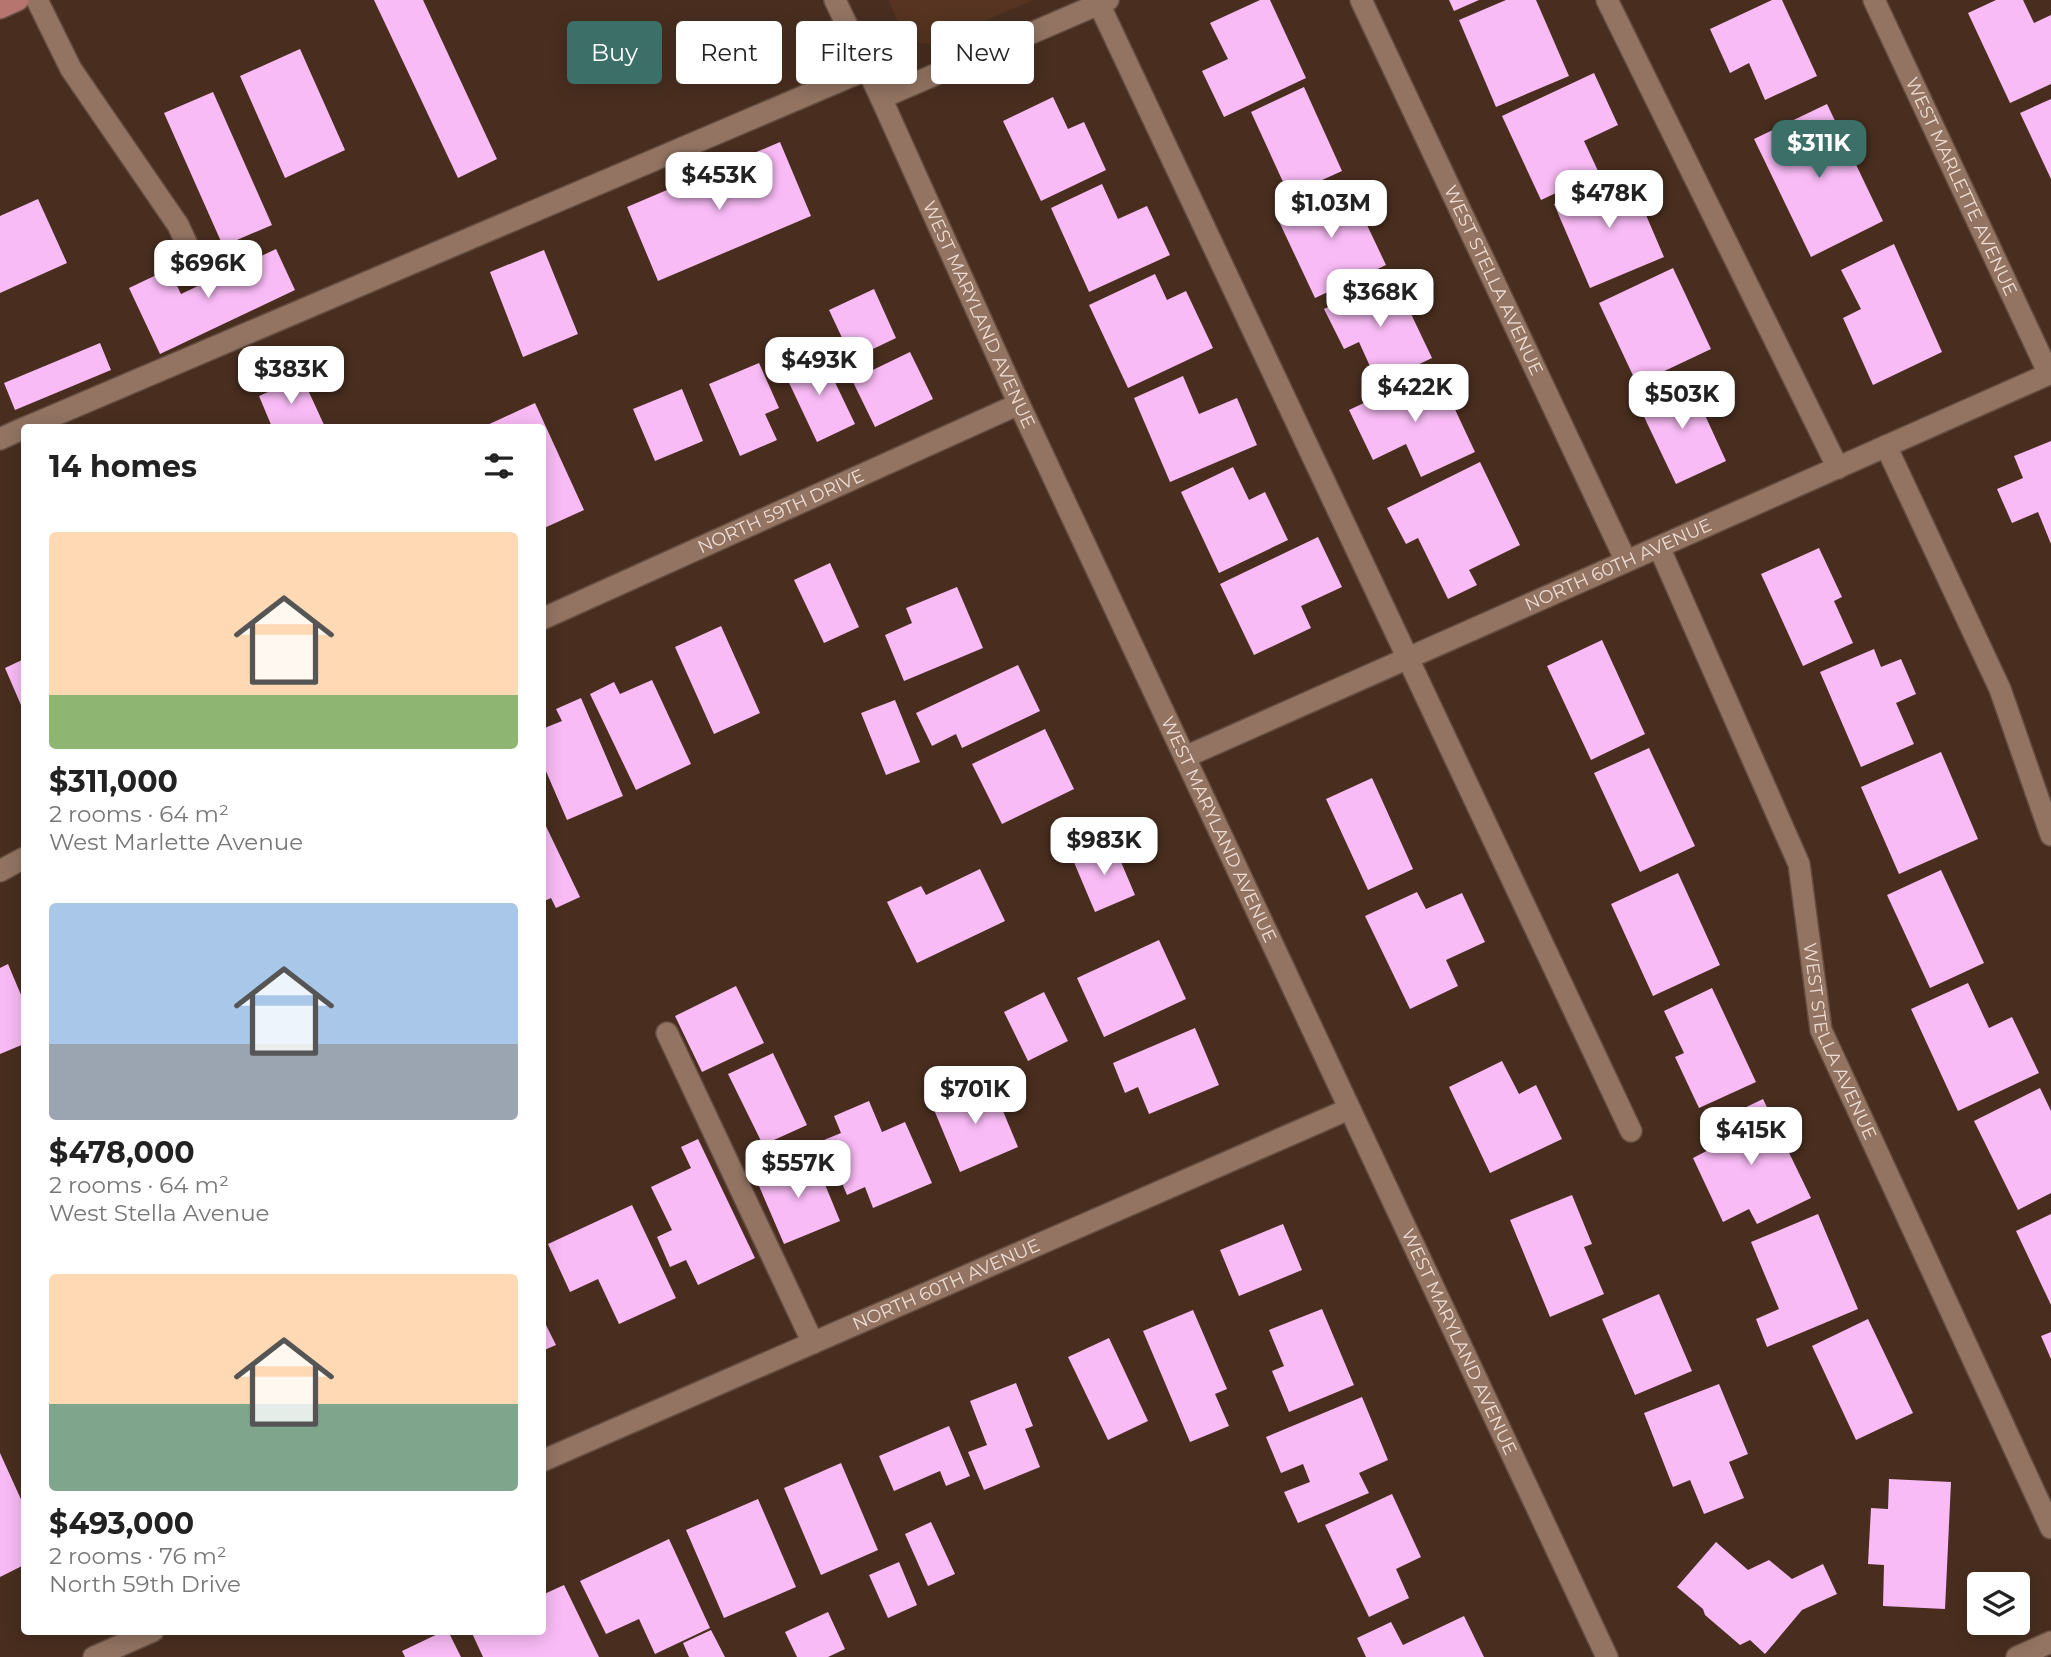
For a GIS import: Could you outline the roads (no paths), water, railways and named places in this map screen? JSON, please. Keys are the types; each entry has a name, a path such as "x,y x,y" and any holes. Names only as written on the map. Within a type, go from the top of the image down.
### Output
{"main road":[{"path":"0,8 18,0"}],"street":[{"path":"37,0 71,69 177,225 199,270"},
{"name":"WEST MARYLAND AVENUE","path":"835,0 845,21"},
{"name":"WEST STELLA AVENUE","path":"1361,0 1626,561"},
{"path":"1607,0 1838,468"},
{"name":"WEST MARLETTE AVENUE","path":"1874,0 2050,374"},
{"path":"881,98 1103,2 1631,1131"},
{"path":"35,424 832,84"},
{"name":"WEST MARYLAND AVENUE","path":"874,84 1019,404 1607,1657"},
{"name":"NORTH 60TH AVENUE","path":"1185,757 2050,374"},
{"name":"NORTH 59TH DRIVE","path":"546,617 1019,404"},
{"path":"0,439 21,430"},
{"path":"1886,446 2000,689 2051,835"},
{"name":"WEST STELLA AVENUE","path":"1659,547 1799,864 1821,1030 2051,1528"},
{"path":"0,871 21,860"},
{"path":"667,1032 813,1343"},
{"name":"NORTH 60TH AVENUE","path":"546,1459 1349,1109"},
{"path":"94,1657 144,1635"},
{"path":"2017,1657 2051,1642"}]}
